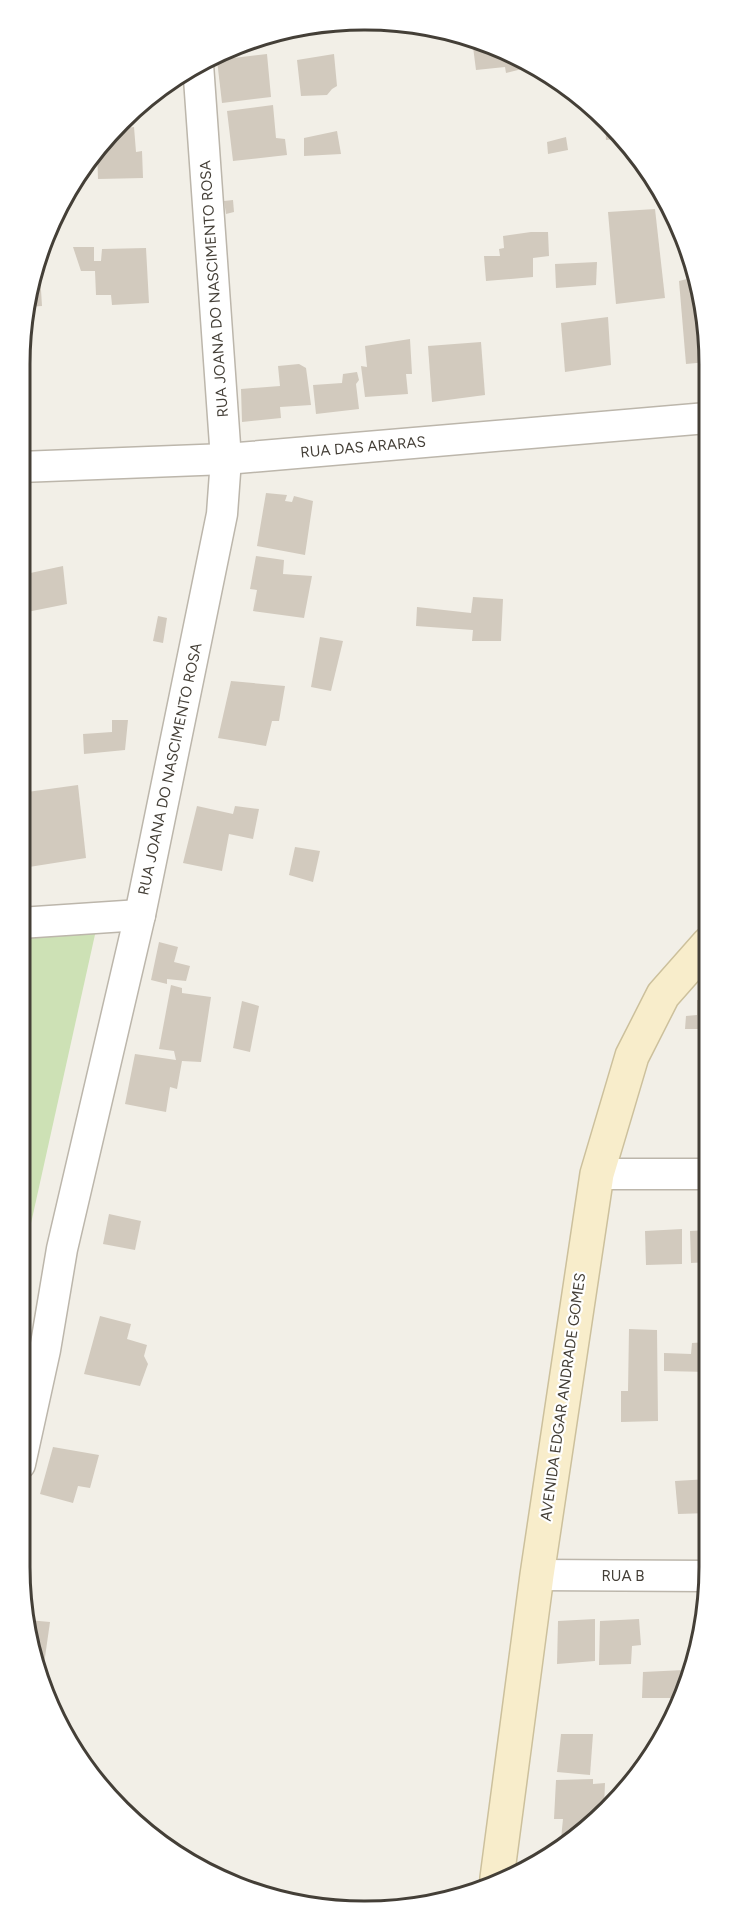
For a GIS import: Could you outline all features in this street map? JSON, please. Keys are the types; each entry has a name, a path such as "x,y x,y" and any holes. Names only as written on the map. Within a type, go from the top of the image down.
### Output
{"main road":[{"name":"AVENIDA EDGAR ANDRADE GOMES","path":"498,1874 537,1575 597,1174 632,1056 663,995 699,954"}],"street":[{"name":"RUA JOANA DO NASCIMENTO ROSA","path":"30,1371 32,1352 62,1249 140,915 222,514 226,459 199,74"},
{"name":"RUA DAS ARARAS","path":"30,467 226,459 699,419"},
{"path":"30,921 140,915"},
{"path":"597,1174 699,1174"},
{"name":"RUA B","path":"537,1575 699,1576"}],"green space":[{"path":"96,930 30,1228 30,936"}],"building":[{"path":"473,48 521,69 506,73 505,67 476,70"},
{"path":"267,54 271,97 222,103 217,64 228,59"},
{"path":"334,54 337,86 327,95 301,96 297,60"},
{"path":"273,105 276,138 285,139 287,155 233,161 227,111"},
{"path":"134,127 136,152 142,151 143,178 98,179 97,163 128,128"},
{"path":"337,131 341,154 304,156 304,138"},
{"path":"566,137 568,150 548,154 547,142"},
{"path":"233,200 234,212 226,214 224,201"},
{"path":"655,209 665,298 616,304 608,212"},
{"path":"548,232 549,256 533,258 533,277 486,281 484,256 500,256 499,249 504,248 503,236"},
{"path":"73,247 94,247 94,261 101,261 102,249 146,248 149,303 112,305 111,295 96,295 95,271 81,271"},
{"path":"597,262 596,285 556,288 555,264"},
{"path":"688,279 696,321 699,363 686,364 679,281"},
{"path":"40,281 42,306 35,306"},
{"path":"608,317 611,365 565,372 561,323"},
{"path":"410,339 412,374 406,374 408,394 365,397 361,366 367,367 365,346"},
{"path":"481,342 485,395 432,402 428,346"},
{"path":"299,364 306,368 311,405 280,407 281,418 242,422 241,389 280,386 278,366"},
{"path":"357,372 359,409 316,414 313,385 342,383 343,374"},
{"path":"266,493 287,495 285,501 292,502 294,496 313,501 305,555 257,546"},
{"path":"256,556 284,560 283,574 312,576 304,618 253,611 257,590 250,589"},
{"path":"63,566 67,604 30,611 30,573"},
{"path":"473,597 503,599 501,641 472,641 473,630 416,626 417,607 471,613"},
{"path":"158,616 167,618 163,643 153,641"},
{"path":"320,637 343,641 331,691 311,687"},
{"path":"231,681 285,686 279,721 272,721 266,746 218,738"},
{"path":"112,720 128,720 125,750 84,754 83,734 112,732"},
{"path":"78,785 86,858 30,867 30,792"},
{"path":"197,806 233,814 235,806 259,809 253,839 229,834 222,871 183,863"},
{"path":"295,847 320,851 313,882 289,875"},
{"path":"159,942 178,947 174,962 190,966 186,981 167,979 167,984 151,980"},
{"path":"171,985 182,988 182,993 211,997 201,1062 182,1061 177,1089 170,1087 166,1112 125,1104 135,1054 176,1060 174,1051 159,1049"},
{"path":"697,1000 699,1000 699,1029 685,1029 686,1016 697,1015"},
{"path":"242,1001 259,1006 250,1052 233,1048"},
{"path":"109,1214 141,1221 135,1250 103,1244"},
{"path":"682,1229 682,1264 646,1265 645,1231"},
{"path":"690,1231 699,1231 699,1263 691,1263"},
{"path":"100,1316 131,1324 127,1339 147,1345 144,1356 148,1364 140,1386 84,1374"},
{"path":"629,1329 657,1330 658,1421 621,1422 621,1391 628,1391"},
{"path":"692,1343 699,1343 699,1372 664,1371 664,1353 691,1354"},
{"path":"53,1447 99,1455 90,1488 78,1486 73,1503 40,1494"},
{"path":"699,1480 699,1513 678,1514 675,1481"},
{"path":"595,1619 595,1661 557,1664 558,1621"},
{"path":"639,1619 641,1645 632,1646 631,1664 599,1665 600,1621"},
{"path":"34,1621 50,1622 44,1663"},
{"path":"682,1670 673,1698 642,1698 643,1672"},
{"path":"561,1734 593,1734 590,1775 557,1772"},
{"path":"593,1779 593,1784 605,1783 604,1799 561,1837 563,1819 554,1819 556,1780"}]}
